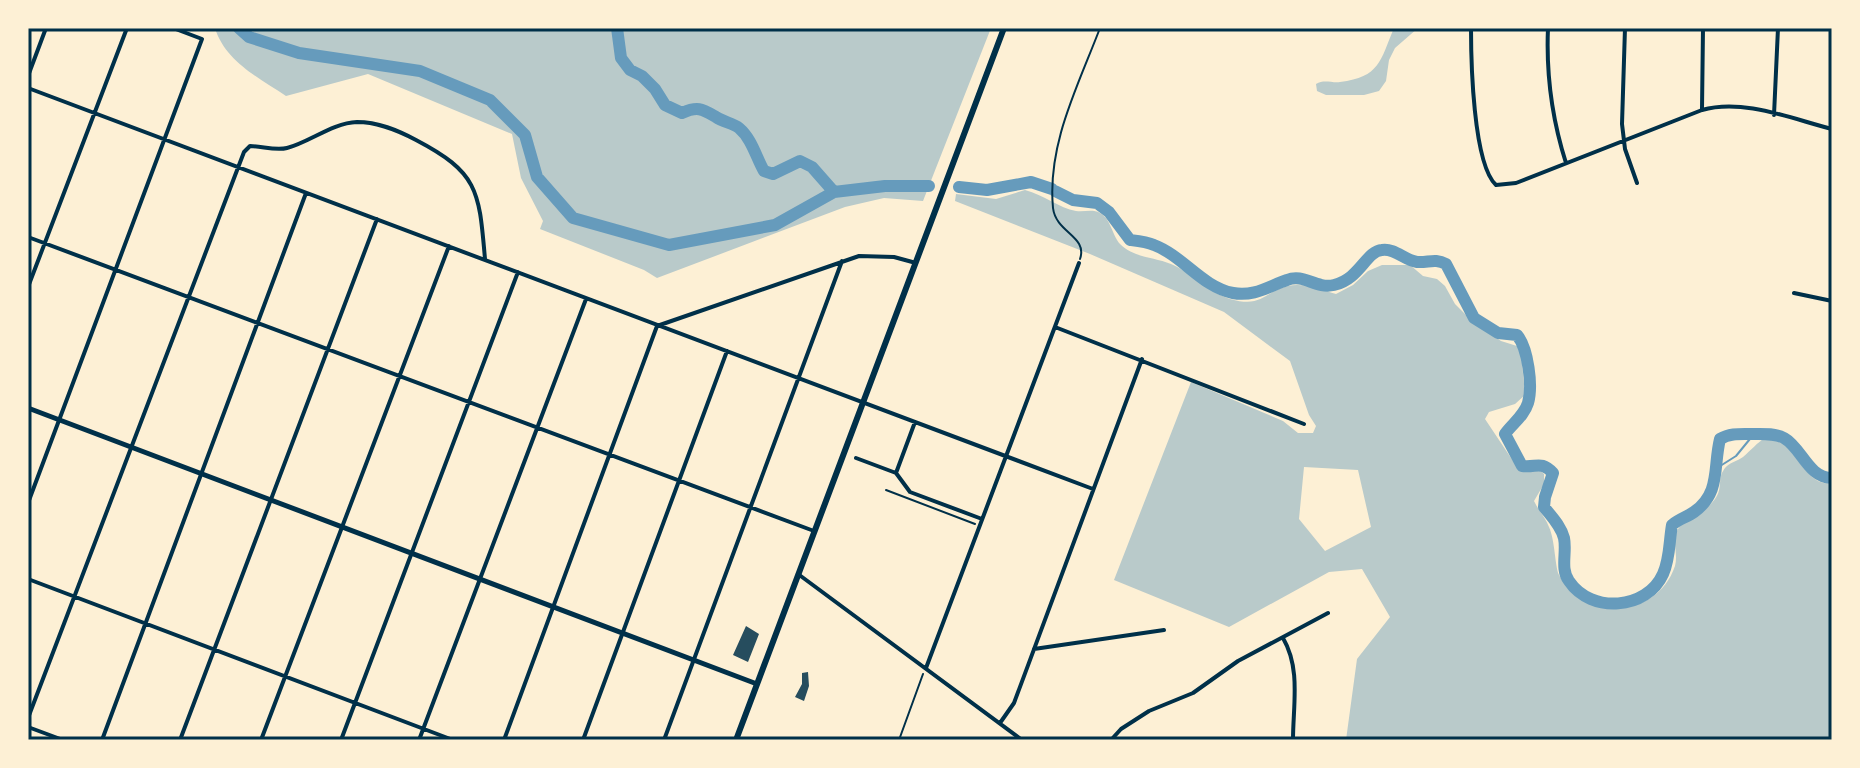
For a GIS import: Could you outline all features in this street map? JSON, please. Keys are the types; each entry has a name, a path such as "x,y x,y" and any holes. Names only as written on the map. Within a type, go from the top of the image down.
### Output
{"highway":[{"path":"736,740 1004,28"}],"street":[{"path":"28,76 46,28"},
{"path":"28,287 127,28"},
{"path":"28,503 202,39 173,28"},
{"path":"1471,28 1471,79 1480,140 1486,169 1496,185 1511,185 1702,110 1731,105 1832,129"},
{"path":"1548,28 1551,93 1566,163"},
{"path":"1625,28 1622,124 1637,183"},
{"path":"1702,110 1703,28"},
{"path":"1774,115 1778,28"},
{"path":"28,88 1093,489"},
{"path":"28,718 244,152 250,146 278,150 290,147 355,122 398,131 460,167 469,179 481,218 485,260"},
{"path":"102,740 306,193"},
{"path":"180,740 377,219"},
{"path":"28,237 814,531"},
{"path":"261,740 449,246"},
{"path":"504,740 657,326 842,261 876,255 916,263"},
{"path":"664,740 842,261"},
{"path":"926,668 1079,263"},
{"path":"341,740 518,272"},
{"path":"1794,293 1832,301"},
{"path":"419,740 586,299"},
{"path":"1055,327 1304,424"},
{"path":"583,740 727,351"},
{"path":"1000,723 1014,703 1142,359"},
{"path":"28,408 757,684"},
{"path":"896,473 915,422"},
{"path":"856,458 896,473 910,492 983,520"},
{"path":"798,574 1022,740"},
{"path":"28,579 453,740"},
{"path":"1111,740 1134,720 1193,693 1238,661 1328,613"},
{"path":"1034,649 1164,630"},
{"path":"1283,638 1295,667 1293,740"},
{"path":"28,727 63,740"}],"path":[{"path":"1079,263 1083,250 1081,244 1060,226 1053,208 1053,165 1062,126 1100,28"},
{"path":"886,490 980,526"},
{"path":"899,740 926,668"}],"shaded area":[{"path":"215,28 991,28 923,201 884,198 845,207 657,278 540,229 543,221 521,178 512,134 368,74 286,96 235,59"},
{"path":"1394,28 1418,28 1395,48 1389,60 1386,81 1379,91 1364,95 1326,95 1317,91 1316,84 1353,80 1371,71 1377,66"},
{"path":"1025,190 1076,211 1097,212 1107,219 1117,240 1126,249 1171,264 1214,292 1241,301 1256,301 1294,285 1336,294 1382,265 1410,265 1423,276 1437,279 1472,321 1501,341 1517,346 1521,352 1525,395 1515,404 1489,412 1485,419 1519,470 1537,468 1544,474 1544,484 1534,501 1551,532 1559,575 1571,590 1586,601 1602,607 1637,605 1666,584 1675,566 1677,530 1715,499 1721,475 1730,463 1743,457 1766,437 1777,440 1793,453 1813,478 1832,484 1832,740 1346,740 1357,659 1390,617 1362,569 1329,572 1229,627 1114,580 1191,382 1283,421 1298,433 1313,433 1316,426 1309,415 1290,361 1224,312 1090,254 955,201 956,194 996,199","holes":["1304,467 1358,470 1371,527 1325,551 1299,519"]}],"building":[{"path":"746,626 759,634 748,662 733,655"},
{"path":"808,672 809,686 804,701 795,697 802,684 802,673"}],"waterway":[{"path":"239,28 249,37 299,53 420,71 490,100 525,135 537,177 573,218 669,245 775,225 834,192 885,186 929,186"},
{"path":"617,28 621,58 630,70 642,76 655,89 665,105 682,113 703,110 734,125 747,137 764,171 773,174 800,161 812,167 834,192"},
{"path":"959,187 987,190 1031,182 1052,189"},
{"path":"1055,191 1073,200 1097,203 1109,212 1130,240 1164,250 1212,285 1233,293 1255,292 1293,278 1334,285 1350,277 1371,255 1382,250 1417,262 1446,264 1474,318 1498,333 1517,335 1521,341 1528,368 1528,403 1505,434 1522,466 1541,466 1553,473 1544,507 1563,534 1566,576 1579,592 1591,599 1604,603 1632,601 1655,586 1667,562 1672,525 1703,505 1712,488 1720,439 1743,434 1780,436 1817,473 1832,478"},
{"path":"1717,468 1736,456 1754,434"}]}
